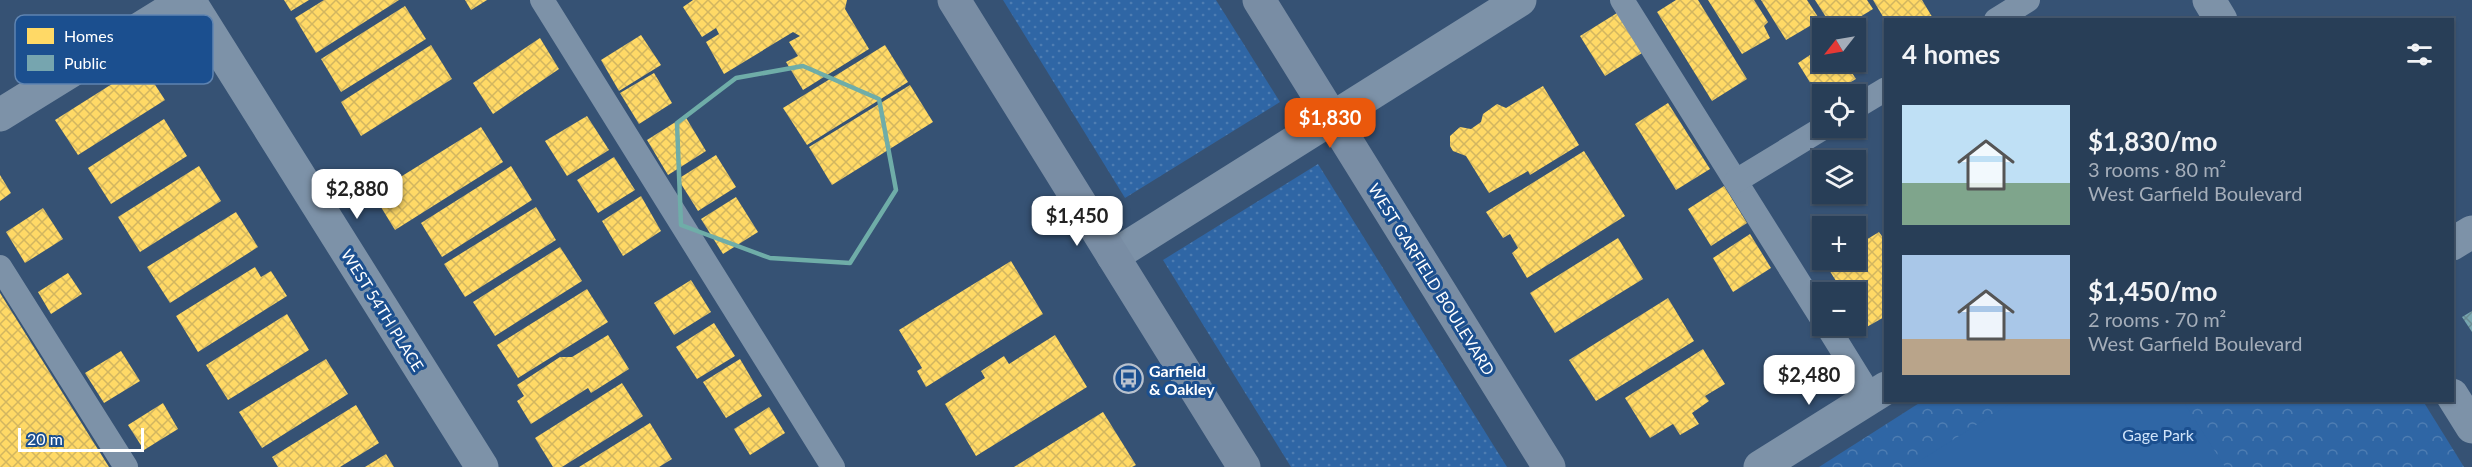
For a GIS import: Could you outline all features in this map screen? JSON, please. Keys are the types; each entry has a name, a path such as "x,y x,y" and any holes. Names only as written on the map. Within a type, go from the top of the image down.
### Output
{"street":[{"path":"163,15 188,0"},
{"name":"WEST 54TH PLACE","path":"188,0 197,15"},
{"path":"954,0 1244,467"},
{"name":"WEST GARFIELD BOULEVARD","path":"1259,0 1549,467"},
{"path":"1113,256 1520,0"},
{"path":"2209,0 2220,18"},
{"name":"WEST 54TH PLACE","path":"213,40 482,467"},
{"path":"0,115 51,84"},
{"path":"2454,243 2472,232"},
{"path":"1760,467 1878,392"},
{"path":"2454,398 2472,427"}],"lane":[{"path":"542,0 833,467"},
{"path":"1622,0 1812,303"},
{"path":"1999,18 2028,0"},
{"path":"1866,101 1884,89"},
{"path":"1736,182 1812,135"},
{"path":"0,267 126,467"},
{"path":"1835,336 1878,392"}],"highlighted area":[{"path":"803,66 879,99 896,190 850,263 770,258 681,225 677,123 736,78"}],"green space":[{"path":"1003,0 1216,0 1280,102 1125,198"},
{"path":"1318,164 1507,467 1291,467 1163,260"},
{"name":"Gage Park","path":"1921,402 2424,402 2464,467 1819,467"},
{"path":"2013,402 2184,402 2225,467 1910,467"}],"building: Homes":[{"path":"284,0 309,0 291,11"},
{"path":"324,0 399,0 316,53 295,18"},
{"path":"465,0 487,0 471,10"},
{"path":"693,0 847,0 845,9 869,49 803,90 786,62 798,56 789,42 800,36 793,32 724,74 706,42 719,34 716,28 702,37 683,7"},
{"path":"1676,0 1698,0 1747,79 1712,101 1657,12"},
{"path":"1708,0 1754,0 1768,22 1764,26 1770,38 1742,54"},
{"path":"1761,0 1807,0 1819,18 1812,18 1812,25 1786,40"},
{"path":"1815,0 1867,0 1873,9 1858,18 1827,18"},
{"path":"1873,0 1922,0 1933,18 1884,18"},
{"path":"405,6 426,39 341,92 321,59"},
{"path":"1617,13 1642,53 1605,76 1580,36"},
{"path":"641,35 661,65 619,91 601,60"},
{"path":"540,38 559,69 493,114 473,83"},
{"path":"431,45 452,79 361,136 341,102"},
{"path":"885,45 908,82 807,145 783,108"},
{"path":"1812,54 1812,72 1851,72 1856,79 1847,84 1812,86 1798,63"},
{"path":"654,73 672,103 639,124 620,93"},
{"path":"112,84 154,84 165,100 78,155 55,120"},
{"path":"910,85 933,122 832,185 809,147"},
{"path":"1543,86 1579,145 1530,175 1528,171 1489,193 1466,156 1453,151 1450,146 1450,136 1460,127 1471,129 1481,122 1483,114 1497,104 1506,108"},
{"path":"1668,103 1710,169 1676,190 1635,124"},
{"path":"587,116 609,150 567,176 545,141"},
{"path":"685,116 706,151 668,175 647,140"},
{"path":"164,119 187,156 111,204 88,168"},
{"path":"481,127 503,162 395,230 373,194"},
{"path":"1584,151 1625,216 1527,278 1512,253 1518,248 1510,234 1503,238 1486,212"},
{"path":"716,155 736,187 698,211 678,179"},
{"path":"614,157 635,190 598,213 577,180"},
{"path":"199,166 221,201 140,252 118,217"},
{"path":"511,166 532,200 442,257 421,223"},
{"path":"0,175 11,193 0,201"},
{"path":"1724,186 1747,223 1711,246 1688,209"},
{"path":"641,196 661,231 623,256 602,221"},
{"path":"736,197 758,232 723,254 701,219"},
{"path":"536,207 556,240 465,297 444,264"},
{"path":"43,208 63,239 25,263 6,232"},
{"path":"236,212 258,247 170,303 147,267"},
{"path":"1879,232 1884,239 1884,317 1866,327 1866,282 1837,282 1829,270 1866,270 1866,240"},
{"path":"1750,234 1771,268 1733,292 1713,258"},
{"path":"1618,238 1643,279 1555,333 1530,293"},
{"path":"560,247 582,281 495,336 473,302"},
{"path":"1011,261 1043,314 926,387 917,371 922,368 899,330"},
{"path":"255,267 261,277 271,271 287,296 198,352 176,316"},
{"path":"68,273 82,294 51,314 38,292"},
{"path":"691,280 711,312 674,335 654,303"},
{"path":"587,289 608,322 518,378 497,345"},
{"path":"0,293 109,467 0,467"},
{"path":"1668,298 1694,341 1596,401 1569,360"},
{"path":"287,314 309,350 228,400 206,365"},
{"path":"714,323 735,356 697,379 676,347"},
{"path":"608,335 629,369 591,393 588,388 531,424 517,401 524,396 517,385 560,357 572,357"},
{"path":"1055,335 1087,387 976,456 945,404 985,378 981,371 1004,356 1009,364"},
{"path":"1703,349 1725,384 1705,396 1709,401 1692,413 1699,424 1680,435 1673,424 1650,438 1625,398"},
{"path":"121,351 140,381 104,403 85,373"},
{"path":"326,359 348,394 262,448 239,412"},
{"path":"740,359 762,396 726,418 703,382"},
{"path":"622,383 643,416 562,467 553,467 535,438"},
{"path":"163,403 178,429 144,450 128,425"},
{"path":"356,405 379,443 340,467 278,467 272,457"},
{"path":"769,407 785,433 750,455 734,429"},
{"path":"1103,412 1136,465 1132,467 1014,467"},
{"path":"650,423 672,459 659,467 579,467"},
{"path":"386,454 394,467 365,467"}],"building: Public":[{"path":"2472,311 2472,332 2462,317"}],"place":[{"name":"Garfield & Oakley","path":"1128,379"}]}
